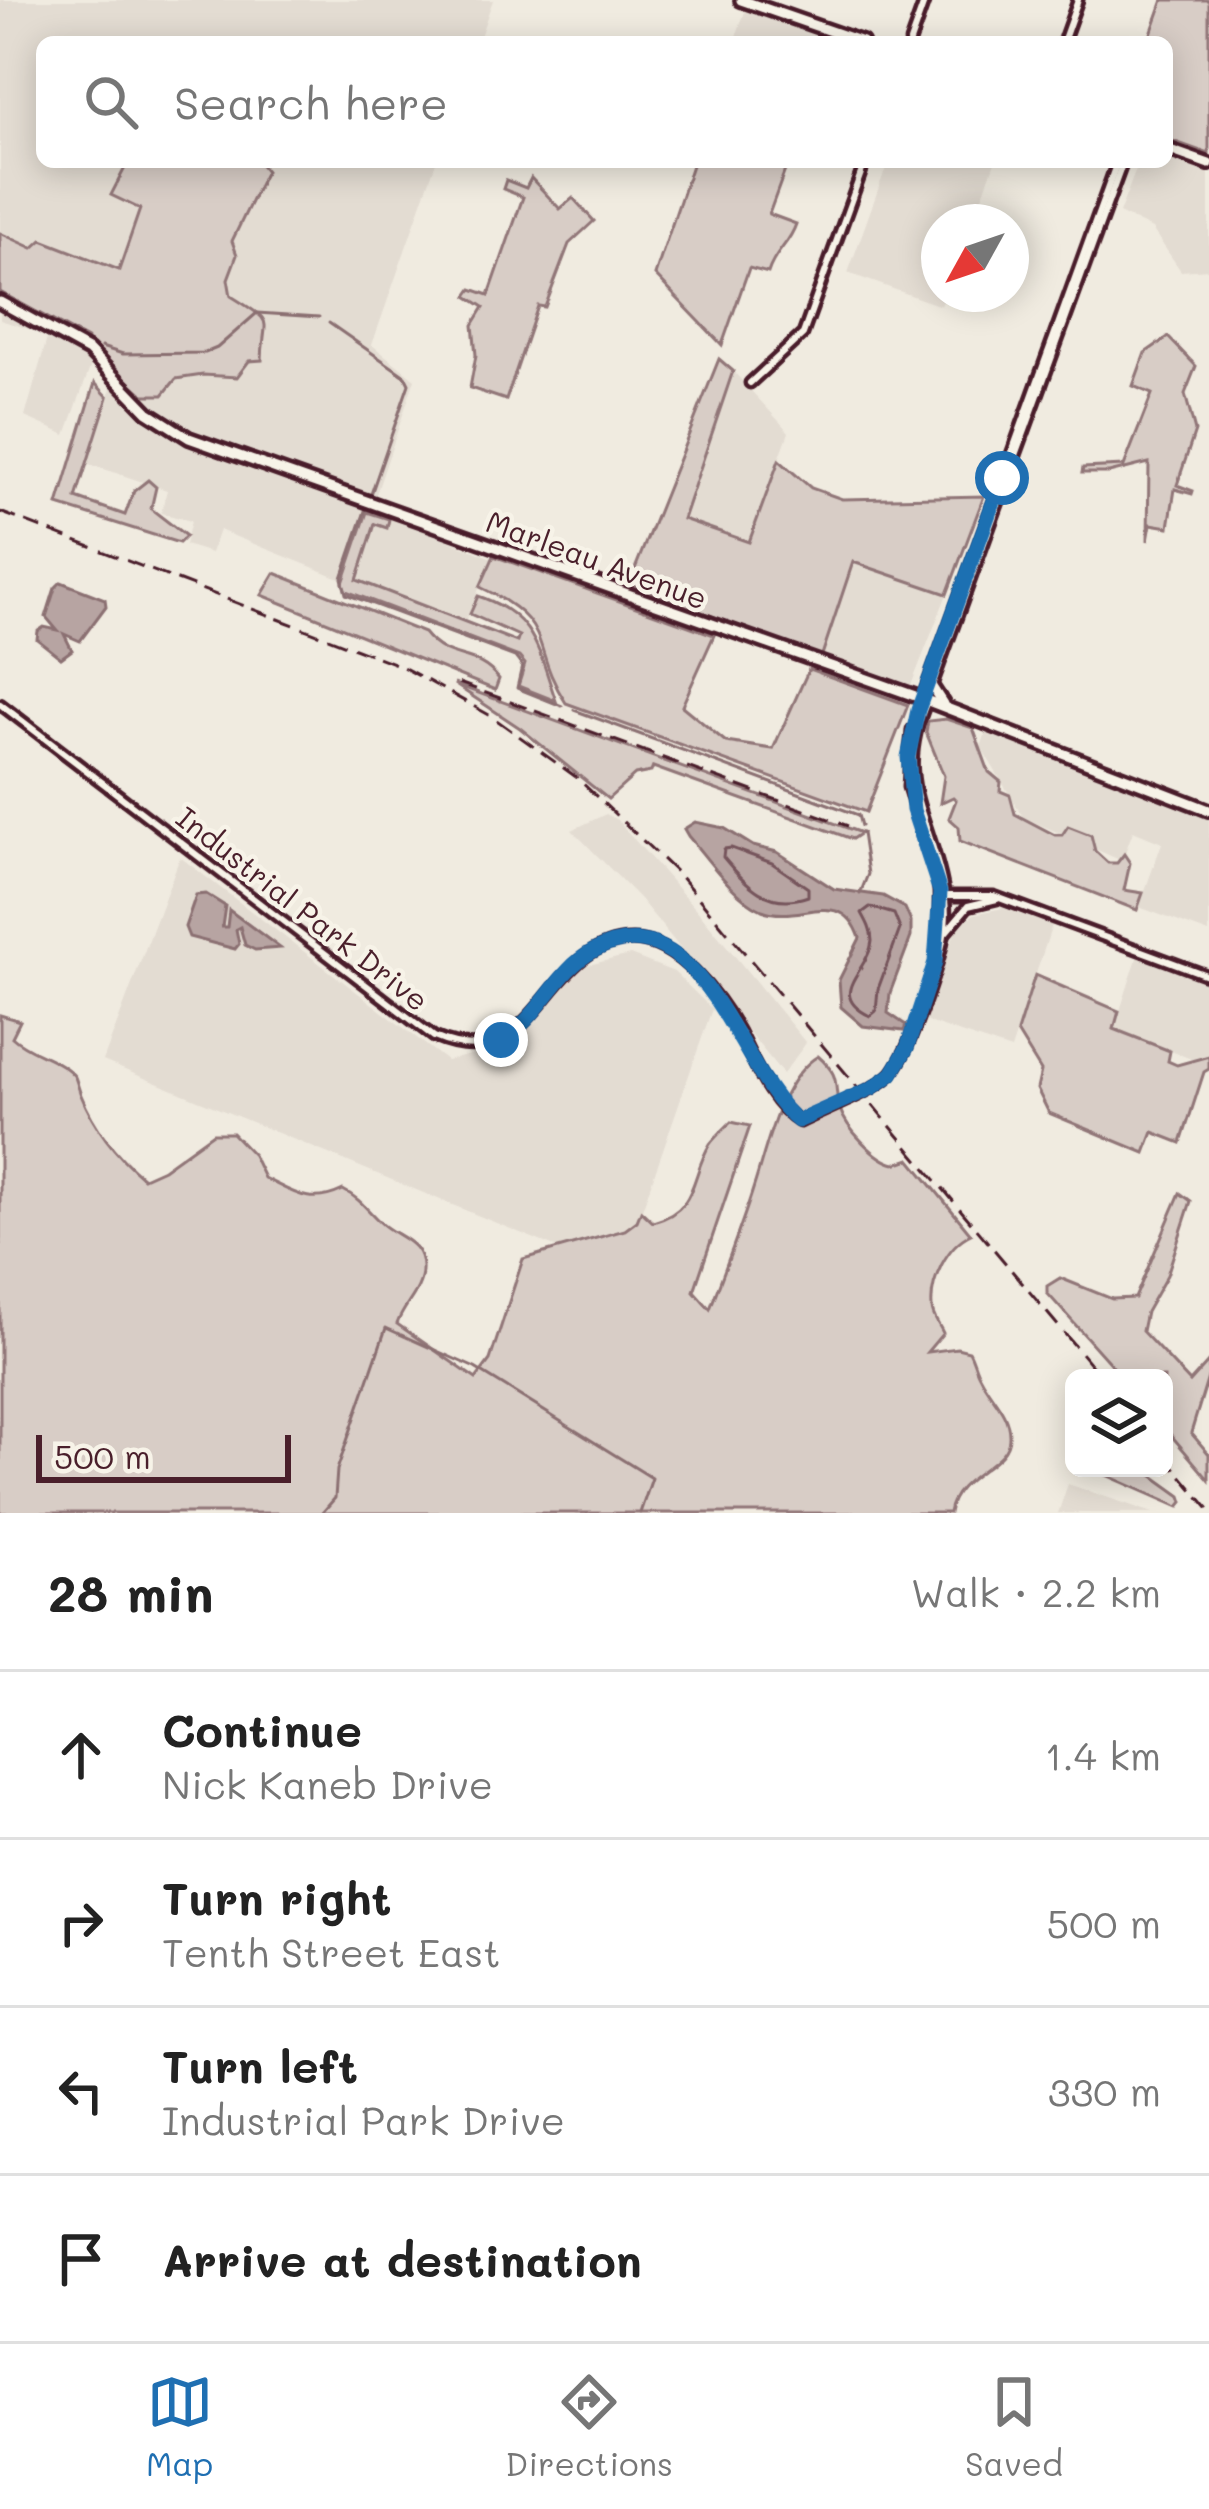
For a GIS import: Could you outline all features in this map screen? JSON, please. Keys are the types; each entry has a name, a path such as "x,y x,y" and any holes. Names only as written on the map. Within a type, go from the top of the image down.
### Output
{"main road":[{"path":"741,0 845,36"},
{"path":"1173,149 1209,161"},
{"name":"Marleau Avenue","path":"0,302 89,351 148,412 189,438 925,700 1209,810"},
{"path":"932,687 946,708"}],"street":[{"path":"912,36 925,0"},
{"path":"1065,36 1078,0"},
{"path":"750,383 802,334 863,168"},
{"path":"925,700 1118,168"},
{"path":"943,941 943,896 913,786 913,751 925,700 1118,168"},
{"name":"Industrial Park Drive","path":"0,704 422,1029 446,1042 470,1046 501,1040 524,1023 584,956 622,941 647,942 677,957 694,975 733,1022 772,1093 796,1120 806,1119 892,1074 907,1048 935,962"},
{"path":"943,896 984,894 1008,900 1209,976"},
{"path":"935,962 943,896"},
{"path":"935,962 955,917 986,899 1008,900"}],"shaded area":[{"path":"0,0 493,0 480,36 36,36 36,168 434,168 372,345 415,379 371,509 492,558 463,627 219,530 211,553 185,545 191,521 161,513 167,490 86,463 113,382 91,365 66,435 25,417 48,335 0,320"},
{"path":"1163,0 1209,0 1209,154 1173,141 1173,36 1150,36"},
{"path":"746,9 828,36 736,36"},
{"path":"1173,155 1209,169 1209,269 1181,271 1152,229 1119,213 1137,168 1173,168"},
{"path":"125,168 264,168 232,241 237,255 228,279 231,296 262,317 262,360 249,361 237,377 176,379 163,395 144,395 85,342 0,297 0,233 33,248 42,240 119,270 140,209 111,195"},
{"path":"691,168 786,168 769,214 796,224 768,273 749,268 722,345 655,275"},
{"path":"886,168 993,168 980,204 921,204 921,299 848,273"},
{"path":"531,178 560,209 573,198 594,221 569,244 545,307 538,306 506,400 470,388 476,355 473,325 484,307 467,296 472,289 489,295 523,197 503,189 506,180 526,188"},
{"path":"1168,337 1196,366 1185,394 1195,431 1177,485 1193,491 1175,489 1169,527 1151,524 1148,541 1149,463 1109,473 1082,473 1083,468 1124,466 1152,394 1133,386 1145,353"},
{"path":"719,359 733,371 683,519 749,542 779,460 811,488 842,499 984,496 947,594 853,562 821,658 629,584"},
{"path":"733,371 789,432 749,542 682,518"},
{"path":"95,383 108,397 76,498 125,515 134,491 148,480 156,487 151,509 186,536 179,543 58,505"},
{"path":"367,512 389,519 387,528 375,524 357,580 517,642 519,636 470,614 478,596 512,613 532,636 556,701 518,686 525,664 519,657 346,591 343,583"},
{"path":"494,556 714,635 682,706 726,742 773,749 809,669 908,705 866,812 566,703 531,625 505,600 480,587"},
{"path":"853,562 947,594 910,688 821,658"},
{"path":"275,573 424,633 443,649 481,663 499,679 495,690 262,595"},
{"path":"454,684 861,833 852,839 653,767 651,772 635,775 608,799 520,728"},
{"path":"946,719 973,728 989,772 1001,782 1000,791 1010,795 1015,814 1055,835 1062,835 1068,826 1091,835 1095,851 1108,863 1117,863 1124,854 1130,863 1124,890 1143,893 1137,910 960,841 959,827 949,818 956,800 940,803 944,776 926,732 928,721"},
{"path":"987,730 1209,815 1209,933 1139,907 1162,843 1133,831 1122,861 1023,817 981,747"},
{"path":"606,814 617,820 702,916 806,1043 783,1074 640,899 572,830"},
{"path":"180,857 447,1061 504,1046 584,966 630,955 674,972 712,1009 638,1221 625,1230 562,1250 103,1061"},
{"path":"1003,908 1052,925 1011,1050 922,1020 957,927 974,914"},
{"path":"1139,952 1209,979 1209,1056 1194,1060 1114,1029"},
{"path":"1035,975 1119,1011 1114,1029 1170,1051 1168,1061 1177,1065 1209,1056 1209,1069 1204,1072 1181,1143 1153,1132 1145,1153 1049,1113 1037,1089 1041,1071 1017,1032"},
{"path":"0,1015 20,1021 12,1037 75,1077 99,1130 143,1178 213,1133 232,1133 253,1155 264,1178 303,1196 321,1197 343,1190 354,1197 419,1253 419,1285 397,1324 476,1379 490,1360 523,1259 625,1230 641,1211 653,1222 668,1217 686,1200 710,1144 731,1122 750,1126 694,1291 710,1309 784,1097 818,1056 834,1076 840,1109 855,1134 887,1161 895,1164 910,1159 971,1234 954,1246 937,1275 932,1311 943,1333 927,1352 969,1351 1006,1419 1007,1446 961,1488 949,1513 0,1513"},
{"path":"1180,1193 1191,1201 1167,1275 1146,1312 1142,1331 1190,1382 1209,1361 1191,1433 1209,1454 1209,1480 1173,1438 1173,1369 1115,1369 1047,1293 1047,1286 1060,1278 1112,1299 1135,1298"},
{"path":"1111,1477 1155,1477 1181,1496 1179,1507"},
{"path":"1068,1484 1153,1513 1058,1513"}],"water":[{"path":"61,582 105,599 106,606 80,641 64,634 72,650 61,658 37,639 44,627 57,630 46,617"},
{"path":"695,822 724,828 753,846 777,852 834,889 883,896 905,908 911,937 890,993 888,1013 906,1025 904,1031 863,1026 841,1007 839,980 860,938 852,922 831,910 776,913 751,904 688,836 684,829"},
{"path":"206,894 225,906 222,927 227,927 229,910 280,948 255,950 245,945 240,927 235,949 189,937 185,927 196,895"}],"waterway":[{"path":"0,292 87,339"},
{"path":"101,347 123,354 205,353 257,313 319,317"},
{"path":"329,323 405,376 409,384 370,497"},
{"path":"366,508 342,578 346,594 515,657 522,666 517,688 562,706"},
{"path":"574,710 858,815 861,826"},
{"path":"860,894 868,874 862,833"},
{"path":"322,1513 335,1498 337,1470 386,1328 475,1368 652,1478 640,1513"}],"railway":[{"path":"0,512 401,666 491,716 576,777 680,876 1094,1369"},
{"path":"459,683 848,826"},
{"path":"1173,1466 1209,1509"}],"route":[{"path":"501,1040 524,1023 584,956 632,940 662,947 694,975 733,1022 772,1093 798,1121 892,1074 917,1019 941,928 939,884 910,796 910,740 1002,478"}]}
